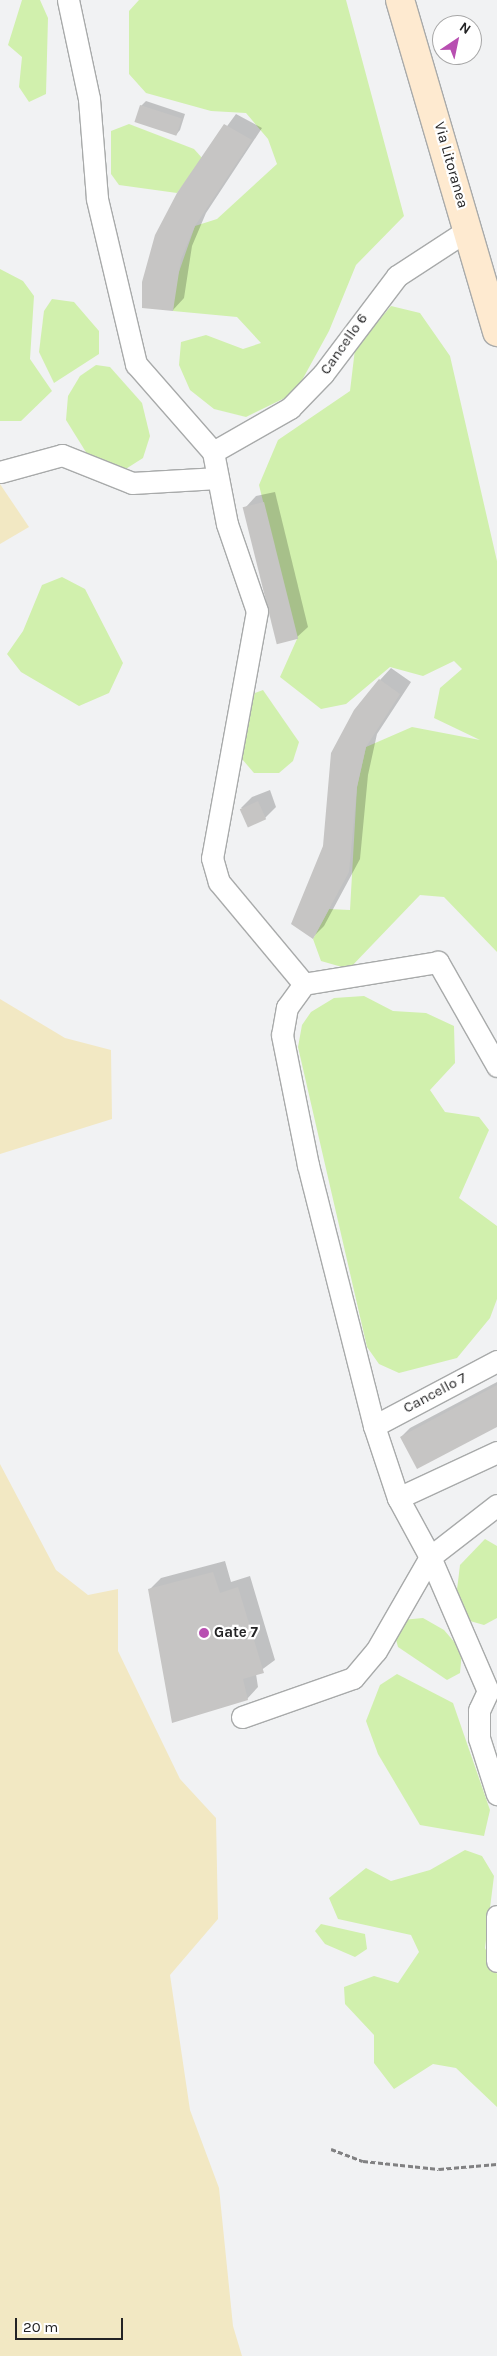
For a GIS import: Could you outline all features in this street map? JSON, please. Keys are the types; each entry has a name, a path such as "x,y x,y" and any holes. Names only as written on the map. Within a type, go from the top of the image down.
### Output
{"main road":[{"name":"Via Litoranea","path":"400,0 469,229 497,332"}],"lane":[{"path":"68,0 89,99 96,199 136,364 213,452 228,524 257,611 212,858 219,882 304,984"},
{"name":"Cancello 6","path":"213,452 290,408 323,374 397,276 469,229"},
{"path":"0,472 62,455 132,483 218,478"},
{"path":"497,1066 438,962 304,984 288,1007 282,1035 308,1165 374,1426 398,1498 430,1557 488,1690 488,1707 479,1738 497,1794"},
{"name":"Cancello 7","path":"374,1426 497,1361"},
{"path":"398,1498 497,1452"},
{"path":"242,1716 353,1678 376,1652 430,1557 497,1505"},
{"path":"497,1916 497,1961"}],"path":[{"path":"330,2149 363,2161 439,2169 497,2164"}],"green space":[{"path":"22,0 40,0 48,18 46,94 29,102 19,87 22,57 8,45"},
{"path":"139,0 346,0 404,216 356,265 329,331 295,393 246,417 214,409 190,390 179,365 181,342 206,335 243,349 261,343 237,317 173,311 173,289 195,226 217,219 277,164 268,139 246,113 211,111 146,93 129,74 129,11"},
{"path":"129,124 194,149 203,159 177,193 119,185 111,174 111,131"},
{"path":"0,269 23,281 34,296 30,359 52,391 21,421 0,421"},
{"path":"52,299 74,302 99,331 99,354 54,383 39,352 44,311"},
{"path":"391,306 420,313 450,356 497,561 497,952 444,897 420,895 349,969 321,961 313,939 329,909 350,910 357,787 366,747 412,727 480,740 434,718 440,688 462,669 454,661 423,676 390,667 346,704 321,709 280,677 297,639 259,485 278,440 350,391 355,349"},
{"path":"96,365 110,367 142,403 150,436 143,458 121,472 89,457 66,420 68,396 80,376"},
{"path":"62,577 85,589 123,663 109,693 79,706 21,672 7,654 23,631 42,585"},
{"path":"263,690 299,742 293,761 279,773 254,773 242,759 244,721 255,693"},
{"path":"364,996 393,1011 426,1013 454,1026 455,1063 430,1090 445,1112 479,1117 489,1130 459,1198 497,1226 497,1299 490,1318 457,1358 399,1373 379,1364 367,1347 298,1047 302,1025 311,1012 334,998"},
{"path":"485,1539 497,1546 497,1618 484,1625 470,1621 456,1598 460,1565"},
{"path":"423,1618 444,1630 462,1651 460,1673 447,1680 398,1647 395,1636 402,1620"},
{"path":"397,1674 453,1703 490,1810 484,1836 420,1825 378,1754 366,1721 380,1685"},
{"path":"465,1850 482,1856 494,1876 485,1948 497,1974 497,2107 456,2068 433,2064 394,2089 374,2063 374,2035 345,2004 344,1987 374,1976 398,1983 419,1952 411,1935 338,1919 329,1898 366,1868 391,1881 430,1870"},
{"path":"321,1924 365,1934 367,1949 355,1957 325,1944 315,1931"}],"sand":[{"path":"0,484 29,527 0,544"},
{"path":"0,999 65,1038 111,1050 112,1119 0,1154"},
{"path":"0,1464 56,1570 88,1595 118,1589 118,1651 180,1779 216,1818 218,1919 170,1975 190,2110 219,2188 233,2326 242,2356 0,2356"}],"building":[{"path":"140,105 182,119 176,136 134,122"},
{"path":"224,124 252,140 195,226 181,259 173,311 142,308 142,282 155,235 177,193"},
{"path":"264,502 298,639 277,644 243,507"},
{"path":"379,679 400,694 366,747 357,787 349,872 313,939 291,924 323,846 331,753 354,710"},
{"path":"258,801 266,819 248,827 240,809"},
{"path":"497,1385 497,1427 417,1469 400,1437"},
{"name":"Gate 7","path":"213,1572 220,1593 238,1587 264,1673 243,1679 248,1700 172,1723 148,1589"}],"place":[{"name":"Gate 7","path":"204,1633"}]}
